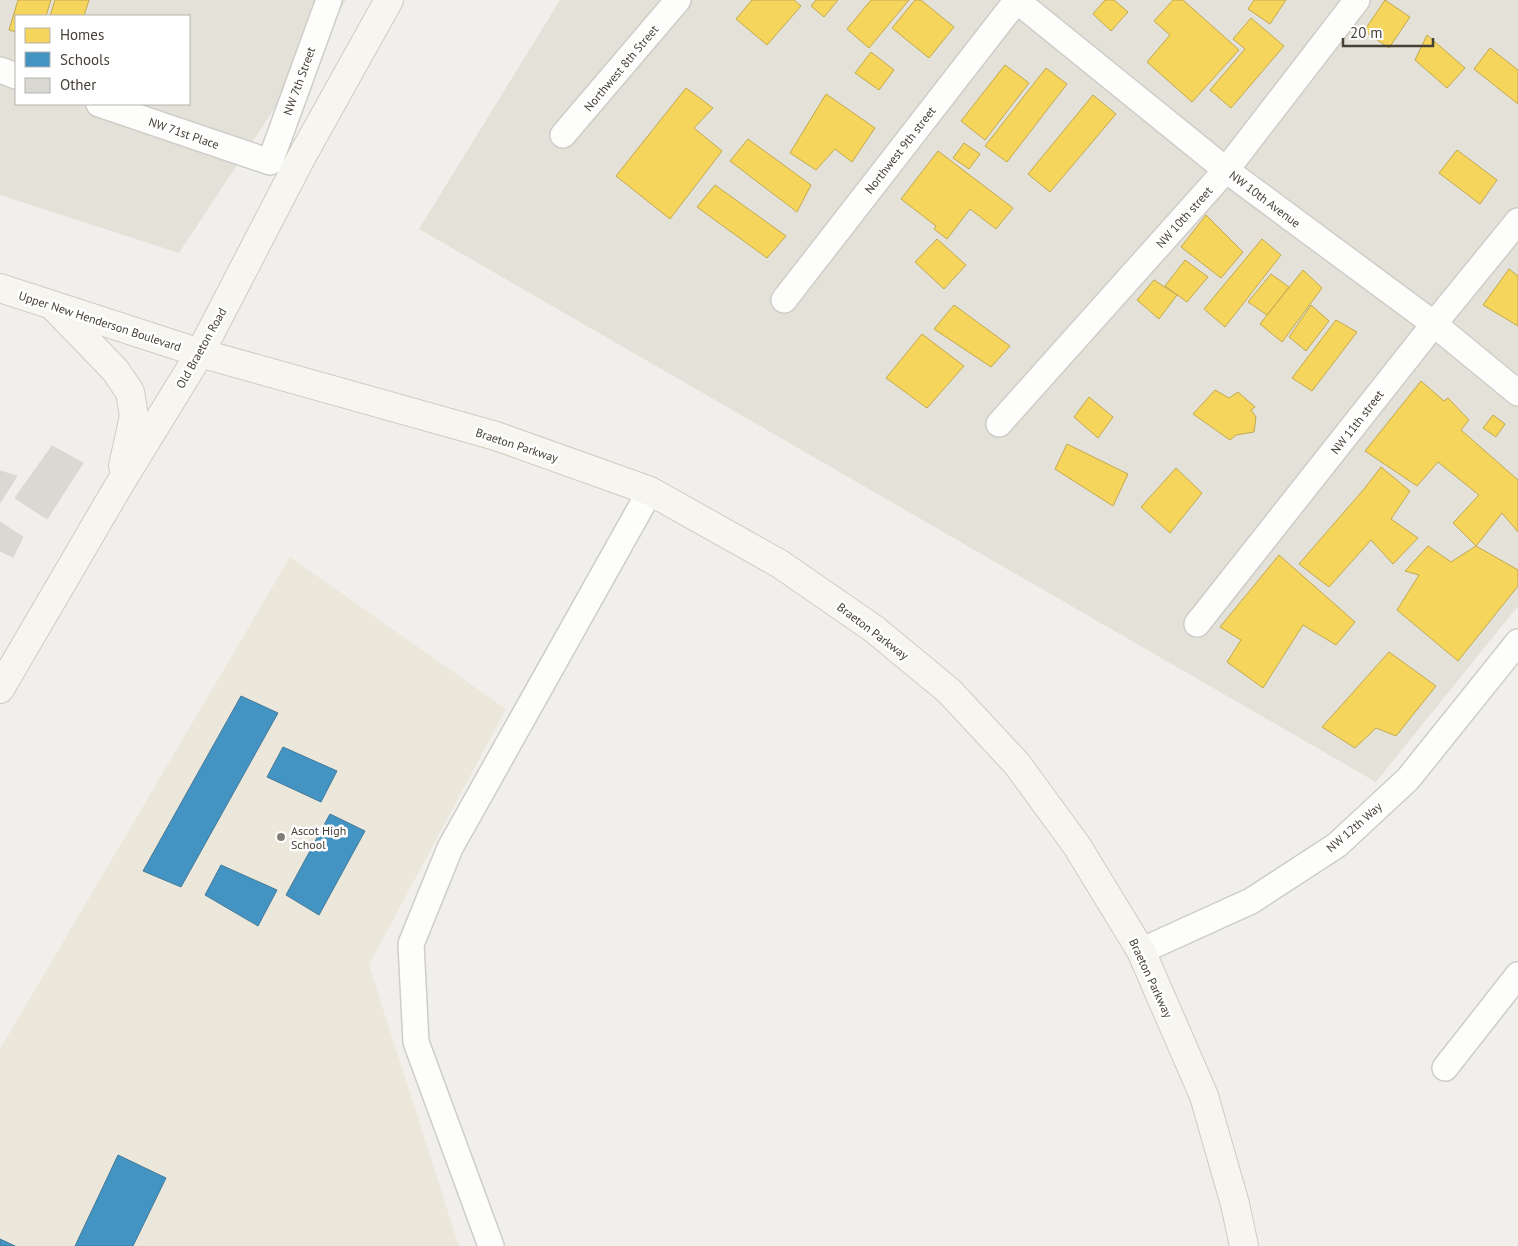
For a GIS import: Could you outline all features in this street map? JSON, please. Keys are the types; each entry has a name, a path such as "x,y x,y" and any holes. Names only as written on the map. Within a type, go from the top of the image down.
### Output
{"street":[{"name":"NW 7th Street","path":"270,162 329,0"},
{"name":"Old Braeton Road","path":"0,689 118,487 200,353 301,158 389,0"},
{"name":"Northwest 8th Street","path":"564,135 678,0"},
{"name":"NW 10th Avenue","path":"1016,0 1226,170 1434,324 1518,393"},
{"name":"Northwest 9th street","path":"784,300 1016,0"},
{"name":"NW 10th street","path":"1000,424 1226,170 1357,0"},
{"path":"0,70 15,76"},
{"name":"NW 71st Place","path":"102,105 270,162"},
{"name":"NW 11th street","path":"1197,624 1434,324 1518,221"},
{"name":"Upper New Henderson Boulevard","path":"0,288 200,353"},
{"path":"55,307 115,370 130,392 134,416 118,487"},
{"name":"Braeton Parkway","path":"200,353 496,436 650,491 780,564 874,629 948,691 1017,764 1072,838 1141,951 1204,1096 1235,1204 1244,1246"},
{"path":"491,1246 416,1042 411,944 450,848 650,491"},
{"name":"NW 12th Way","path":"1141,951 1251,901 1337,845 1408,780 1518,642"},
{"path":"1445,1068 1518,975"}],"shaded area":[{"path":"0,0 346,0 179,253 0,195"},
{"path":"560,0 1518,0 1518,606 1376,782 419,229"},
{"name":"Ascot High School","path":"290,557 506,709 369,965 459,1246 0,1246 0,1049"}],"building: Homes":[{"path":"18,0 51,0 46,15 15,15 15,32 9,30"},
{"path":"55,0 89,0 84,15 50,15"},
{"path":"752,0 794,0 801,6 767,45 736,19"},
{"path":"816,0 838,0 824,17 811,6"},
{"path":"871,0 909,0 869,48 847,29"},
{"path":"915,0 921,0 954,27 929,58 892,28"},
{"path":"1105,0 1114,0 1128,12 1111,31 1093,14"},
{"path":"1173,0 1183,0 1239,50 1192,102 1147,62 1170,35 1154,21"},
{"path":"1254,0 1286,0 1270,24 1248,9"},
{"path":"1385,0 1410,17 1389,48 1364,31"},
{"path":"1251,18 1284,46 1231,108 1210,90 1245,49 1233,39"},
{"path":"1427,35 1465,68 1447,88 1415,60"},
{"path":"1490,48 1518,70 1518,104 1474,69"},
{"path":"871,52 894,70 879,90 855,73"},
{"path":"1005,65 1029,83 985,140 961,121"},
{"path":"1046,68 1067,84 1007,162 985,146"},
{"path":"686,88 713,108 694,128 722,151 670,219 616,176"},
{"path":"826,94 875,128 852,162 835,149 816,170 790,153"},
{"path":"1093,95 1116,114 1050,192 1028,174"},
{"path":"748,139 811,185 797,212 730,161"},
{"path":"964,143 980,154 969,169 953,158"},
{"path":"1457,150 1497,180 1480,204 1439,173"},
{"path":"938,151 1013,208 996,229 970,209 947,239 934,229 936,226 901,199"},
{"path":"715,185 786,236 767,258 697,207"},
{"path":"1206,215 1243,252 1221,278 1181,247"},
{"path":"937,239 966,265 944,289 915,262"},
{"path":"1262,239 1281,255 1225,327 1204,309"},
{"path":"1185,260 1208,277 1187,302 1165,286"},
{"path":"1509,269 1518,276 1518,326 1483,305"},
{"path":"1303,270 1322,288 1282,342 1260,324"},
{"path":"1271,274 1289,287 1267,315 1248,302"},
{"path":"1154,280 1177,295 1159,319 1137,300"},
{"path":"954,305 1010,346 991,367 934,329"},
{"path":"1311,305 1329,321 1306,351 1289,337"},
{"path":"1336,320 1357,332 1312,391 1292,378"},
{"path":"922,334 964,366 927,408 886,378"},
{"path":"1421,381 1444,401 1448,398 1469,420 1461,430 1518,480 1518,532 1502,513 1476,546 1453,523 1479,495 1438,462 1417,486 1365,451"},
{"path":"1215,390 1229,398 1238,392 1255,407 1251,410 1256,417 1254,432 1236,435 1230,440 1193,414"},
{"path":"1089,397 1113,417 1098,438 1074,417"},
{"path":"1493,415 1505,424 1496,437 1483,428"},
{"path":"1067,444 1128,474 1113,506 1055,469"},
{"path":"1381,467 1410,491 1391,519 1418,538 1393,564 1371,540 1329,587 1299,564"},
{"path":"1176,468 1202,493 1170,533 1141,507"},
{"path":"1428,546 1451,562 1476,546 1518,570 1518,586 1458,661 1397,610 1419,575 1405,571"},
{"path":"1279,555 1355,622 1336,645 1303,625 1263,688 1227,662 1241,640 1220,627"},
{"path":"1389,652 1436,686 1396,736 1376,728 1355,748 1322,727"}],"building: Schools":[{"path":"241,696 278,713 181,887 143,871"},
{"path":"283,747 337,771 321,802 267,777"},
{"path":"330,814 365,831 319,915 286,895"},
{"path":"221,865 277,890 258,926 205,895"},
{"path":"118,1155 166,1178 133,1246 75,1246"},
{"path":"0,1239 15,1246 0,1246"}],"building: Other":[{"path":"52,446 83,463 47,519 15,498"},
{"path":"0,471 17,476 0,503"},
{"path":"0,522 23,537 13,557 0,551"}],"place":[{"name":"Ascot High School","path":"281,837"}]}
